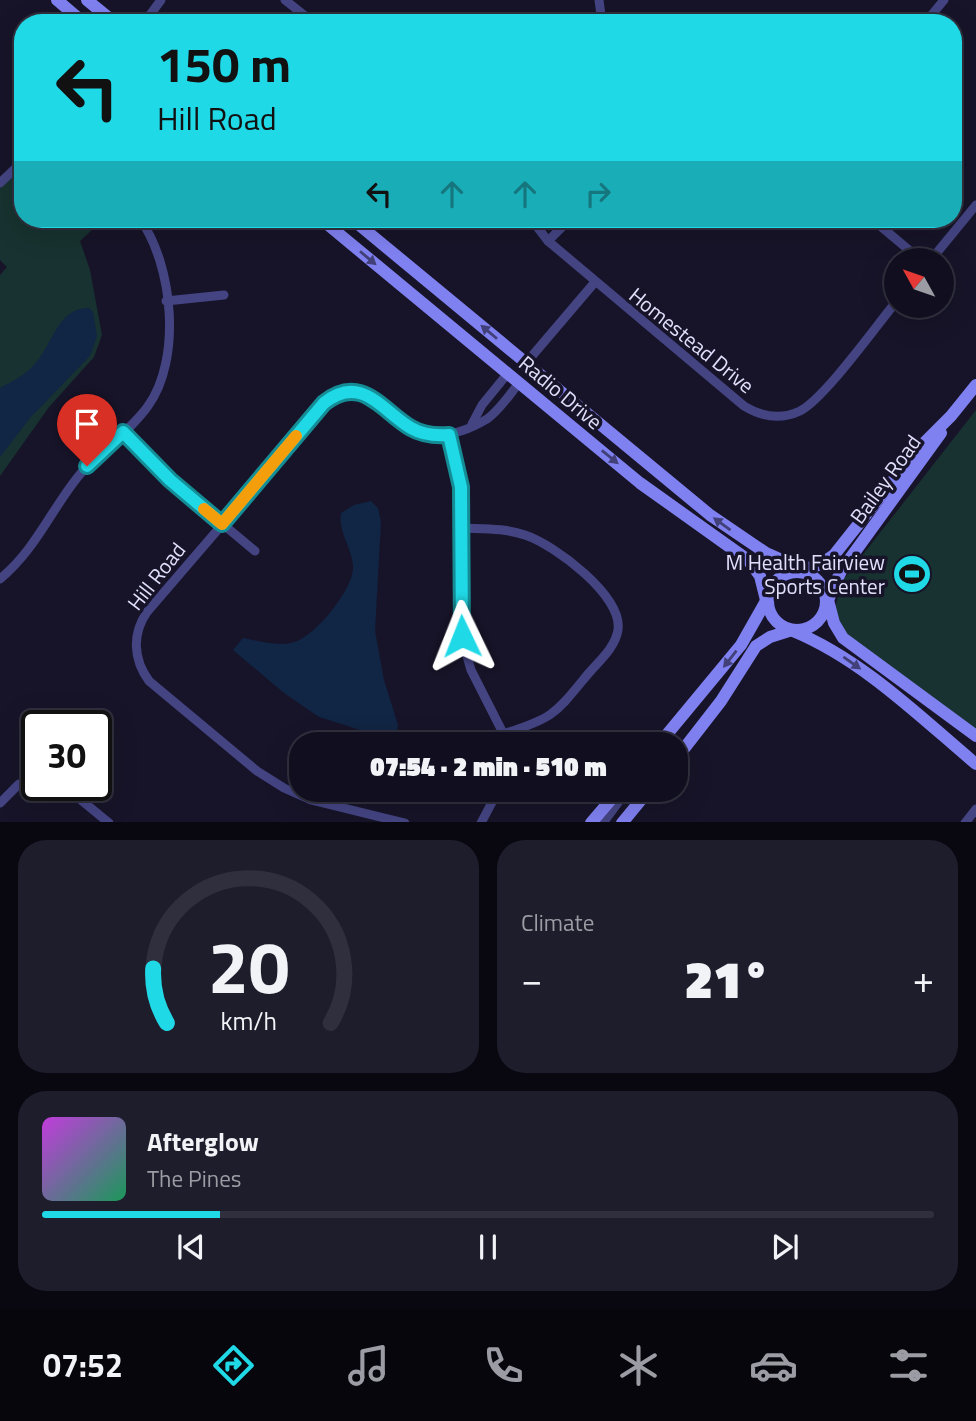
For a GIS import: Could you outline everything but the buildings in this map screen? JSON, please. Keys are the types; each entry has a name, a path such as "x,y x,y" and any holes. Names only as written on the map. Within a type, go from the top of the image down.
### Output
{"main road":[{"path":"57,0 73,14"},
{"path":"87,0 104,14"},
{"name":"Radio Drive","path":"332,228 640,482 748,560 760,576 766,601"},
{"name":"Radio Drive","path":"363,228 726,527 766,553 802,569"},
{"name":"Bailey Road","path":"802,569 821,564 834,555 918,449 951,416 976,385"},
{"name":"Bailey Road","path":"828,600 841,571 927,456 951,416"},
{"path":"669,732 741,645 779,579 802,569 821,583 834,623 843,638 976,736"},
{"path":"688,744 713,712 755,646 770,637 813,624 823,613 828,600"},
{"path":"766,601 776,621 832,650 861,669 976,764"},
{"path":"591,822 609,802"},
{"path":"622,822 639,802"}],"street":[{"path":"285,0 303,14"},
{"path":"932,14 944,0"},
{"path":"0,183 14,170"},
{"path":"962,222 976,205"},
{"path":"0,579 32,548 78,477 149,406 163,377 170,351 166,301 157,254 144,228"},
{"name":"Homestead Drive","path":"538,228 548,241 595,282 744,406 775,417 800,411 816,399 884,317"},
{"path":"548,241 561,228"},
{"path":"883,228 907,248"},
{"path":"941,248 957,228"},
{"path":"526,363 595,282"},
{"path":"166,301 224,295"},
{"path":"472,424 482,405 508,373"},
{"path":"501,732 471,670 463,642 461,482 449,435 491,415 519,383"},
{"name":"Hill Road","path":"405,822 311,800 275,783 159,689 144,673 136,650 141,621 321,407 338,394 366,395 415,430 449,435"},
{"path":"123,432 170,480 254,551"},
{"path":"461,528 508,530 543,543 605,593 618,615 618,633 611,648 556,712 520,732"},
{"path":"0,803 21,783"},
{"path":"83,801 109,822"},
{"path":"481,822 492,802"},
{"path":"603,822 618,802"},
{"path":"965,822 976,809"}],"green space":[{"path":"14,170 14,228 94,228 80,241 90,270 102,335 94,357 49,407 0,476 0,275 7,267 0,260 0,183"},
{"name":"M Health Fairview Sports Center","path":"976,410 976,736 848,642 832,617 843,580"}],"water":[{"path":"89,308 93,312 97,336 90,356 31,417 0,457 0,388 22,376 33,366 69,314 78,309"},
{"path":"371,501 378,508 381,522 375,631 384,680 398,725 397,732 367,732 319,717 284,693 233,650 243,638 273,644 300,640 331,612 352,576 352,559 341,527 341,513 354,505"}],"slow traffic":[{"path":"204,509 222,524 296,436"}],"place":[{"name":"M Health Fairview Sports Center","path":"912,574"}],"route":[{"path":"87,466 123,432 170,480 222,524 324,403 345,393 366,395 415,430 430,435 449,435 461,487 462,636"}]}
